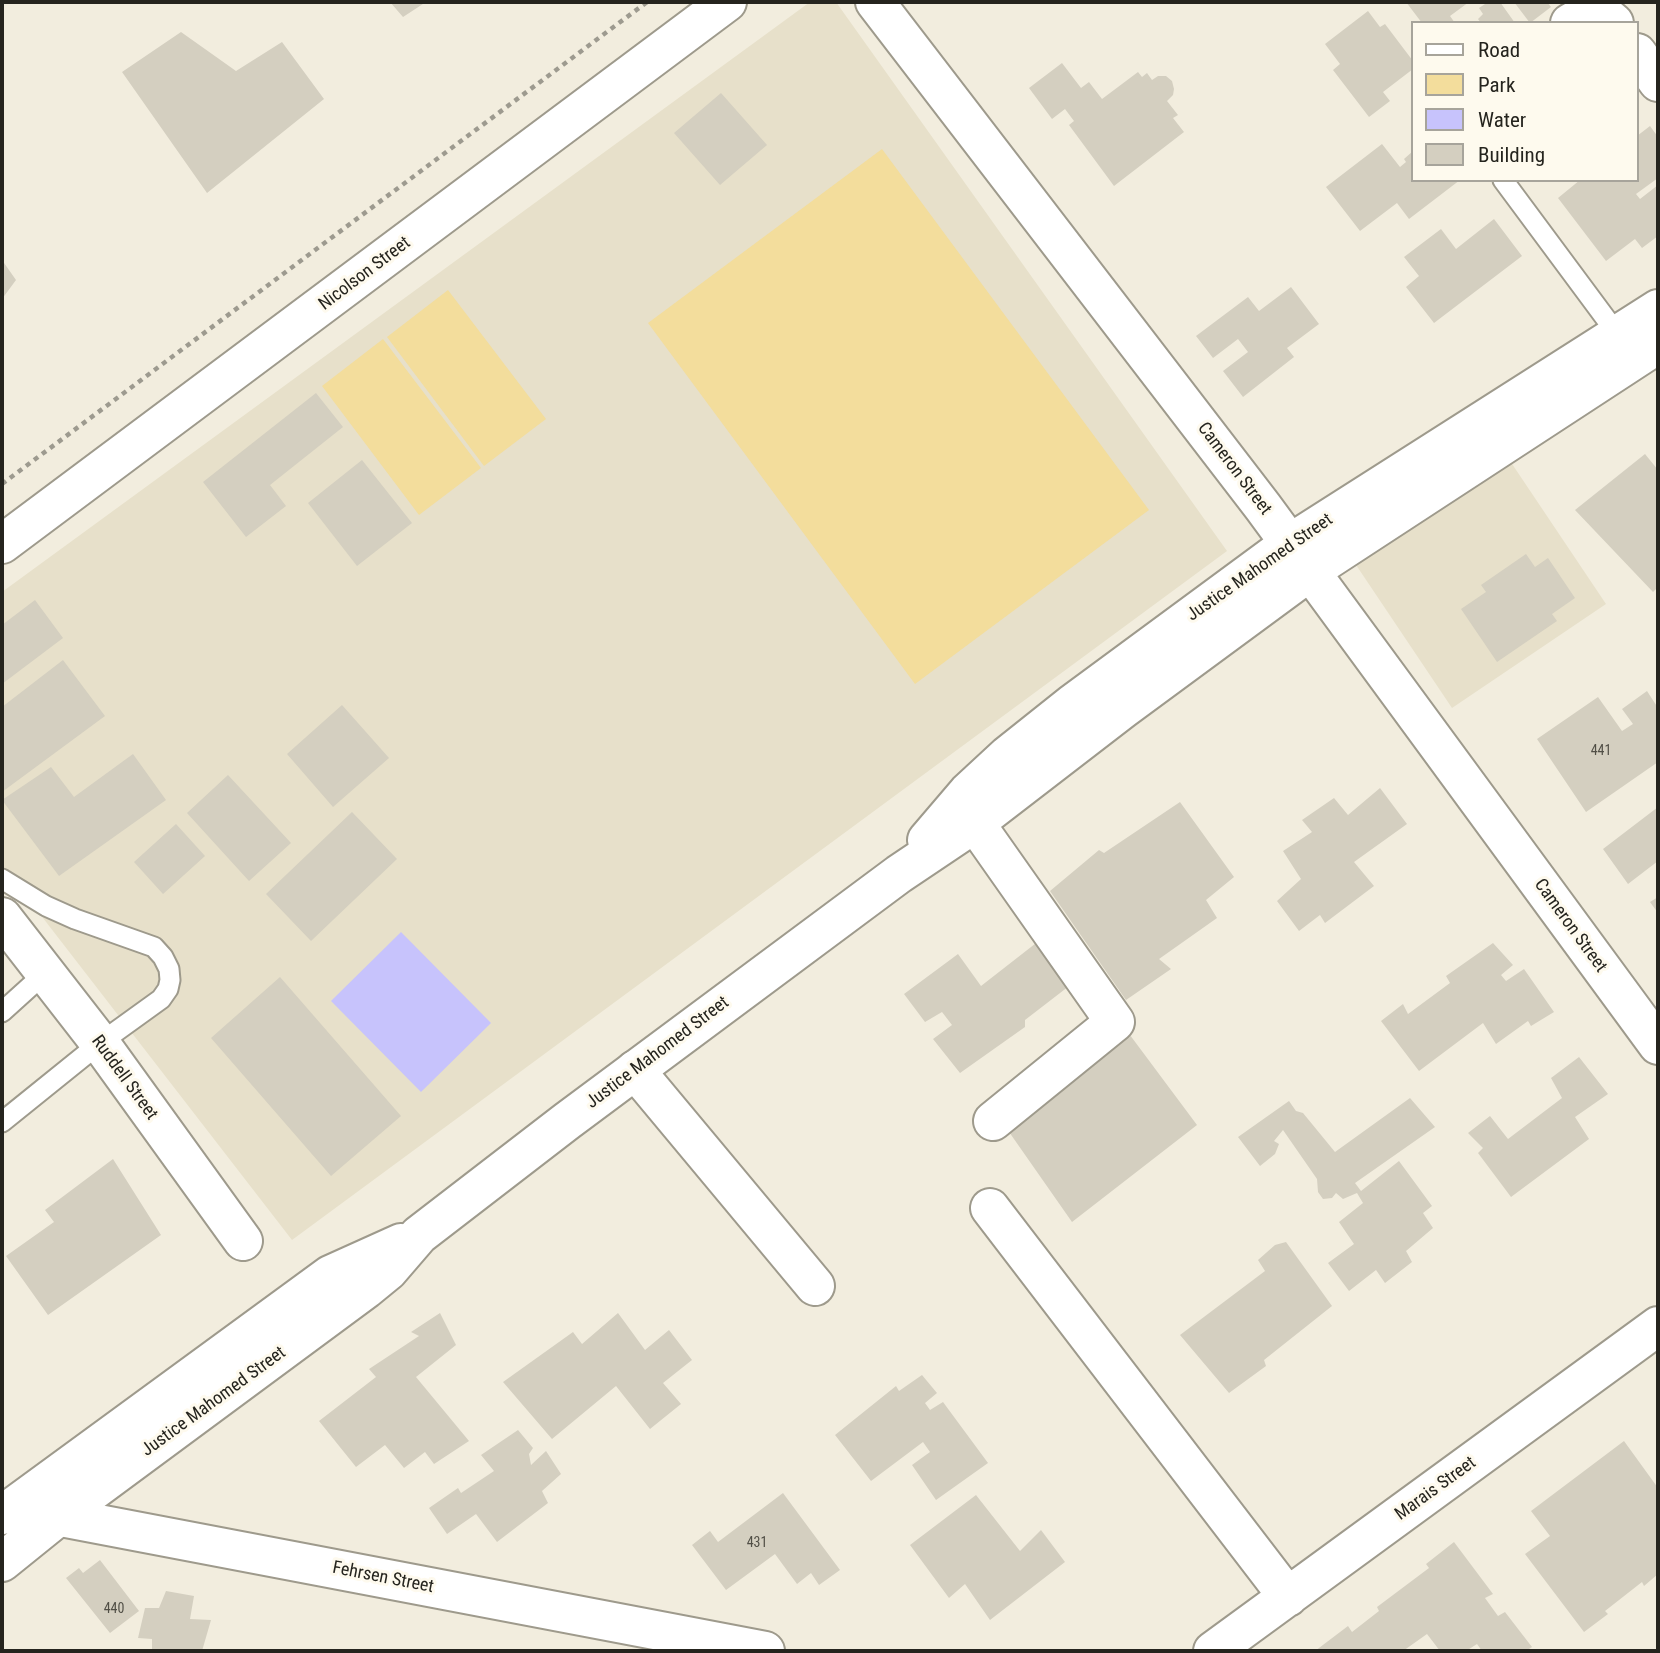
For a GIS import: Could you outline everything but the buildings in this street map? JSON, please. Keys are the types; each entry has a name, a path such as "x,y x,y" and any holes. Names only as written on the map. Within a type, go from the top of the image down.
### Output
{"street":[{"name":"Nicolson Street","path":"2,544 727,2"},
{"name":"Cameron Street","path":"875,2 1255,496 1658,1045"},
{"path":"1574,21 1600,10 1612,21"},
{"path":"1639,56 1658,82"},
{"name":"Justice Mahomed Street","path":"2,1562 59,1516 366,1290 388,1271 419,1236 635,1070 899,874 975,823 1123,709 1299,558 1658,309"},
{"name":"Justice Mahomed Street","path":"899,874 968,792 1008,755 1072,704 1299,558 1658,344"},
{"path":"975,823 1115,1022 993,1121"},
{"name":"Ruddell Street","path":"2,918 100,1043 243,1241"},
{"path":"635,1070 814,1286"},
{"path":"990,1208 1288,1597"},
{"name":"Justice Mahomed Street","path":"5,1510 330,1275 419,1236"},
{"name":"Marais Street","path":"1213,1651 1658,1326"},
{"name":"Fehrsen Street","path":"5,1510 59,1516 765,1651"}],"lane":[{"path":"1504,182 1618,335"},
{"path":"2,879 46,906 75,919 154,947 163,957 170,980 161,999 100,1043 2,1122"},
{"path":"2,1012 44,974"}],"path":[{"path":"2,484 647,2"}],"shaded area":[{"path":"810,2 836,2 1227,551 292,1240 2,865 2,592"},
{"path":"1500,446 1606,604 1452,708 1346,550"}],"green space":[{"path":"882,149 1149,510 915,684 648,323"},
{"path":"448,290 546,419 484,466 387,337"},
{"path":"383,339 481,468 419,515 322,386"}],"water":[{"path":"401,932 491,1023 421,1092 331,1001"}]}
